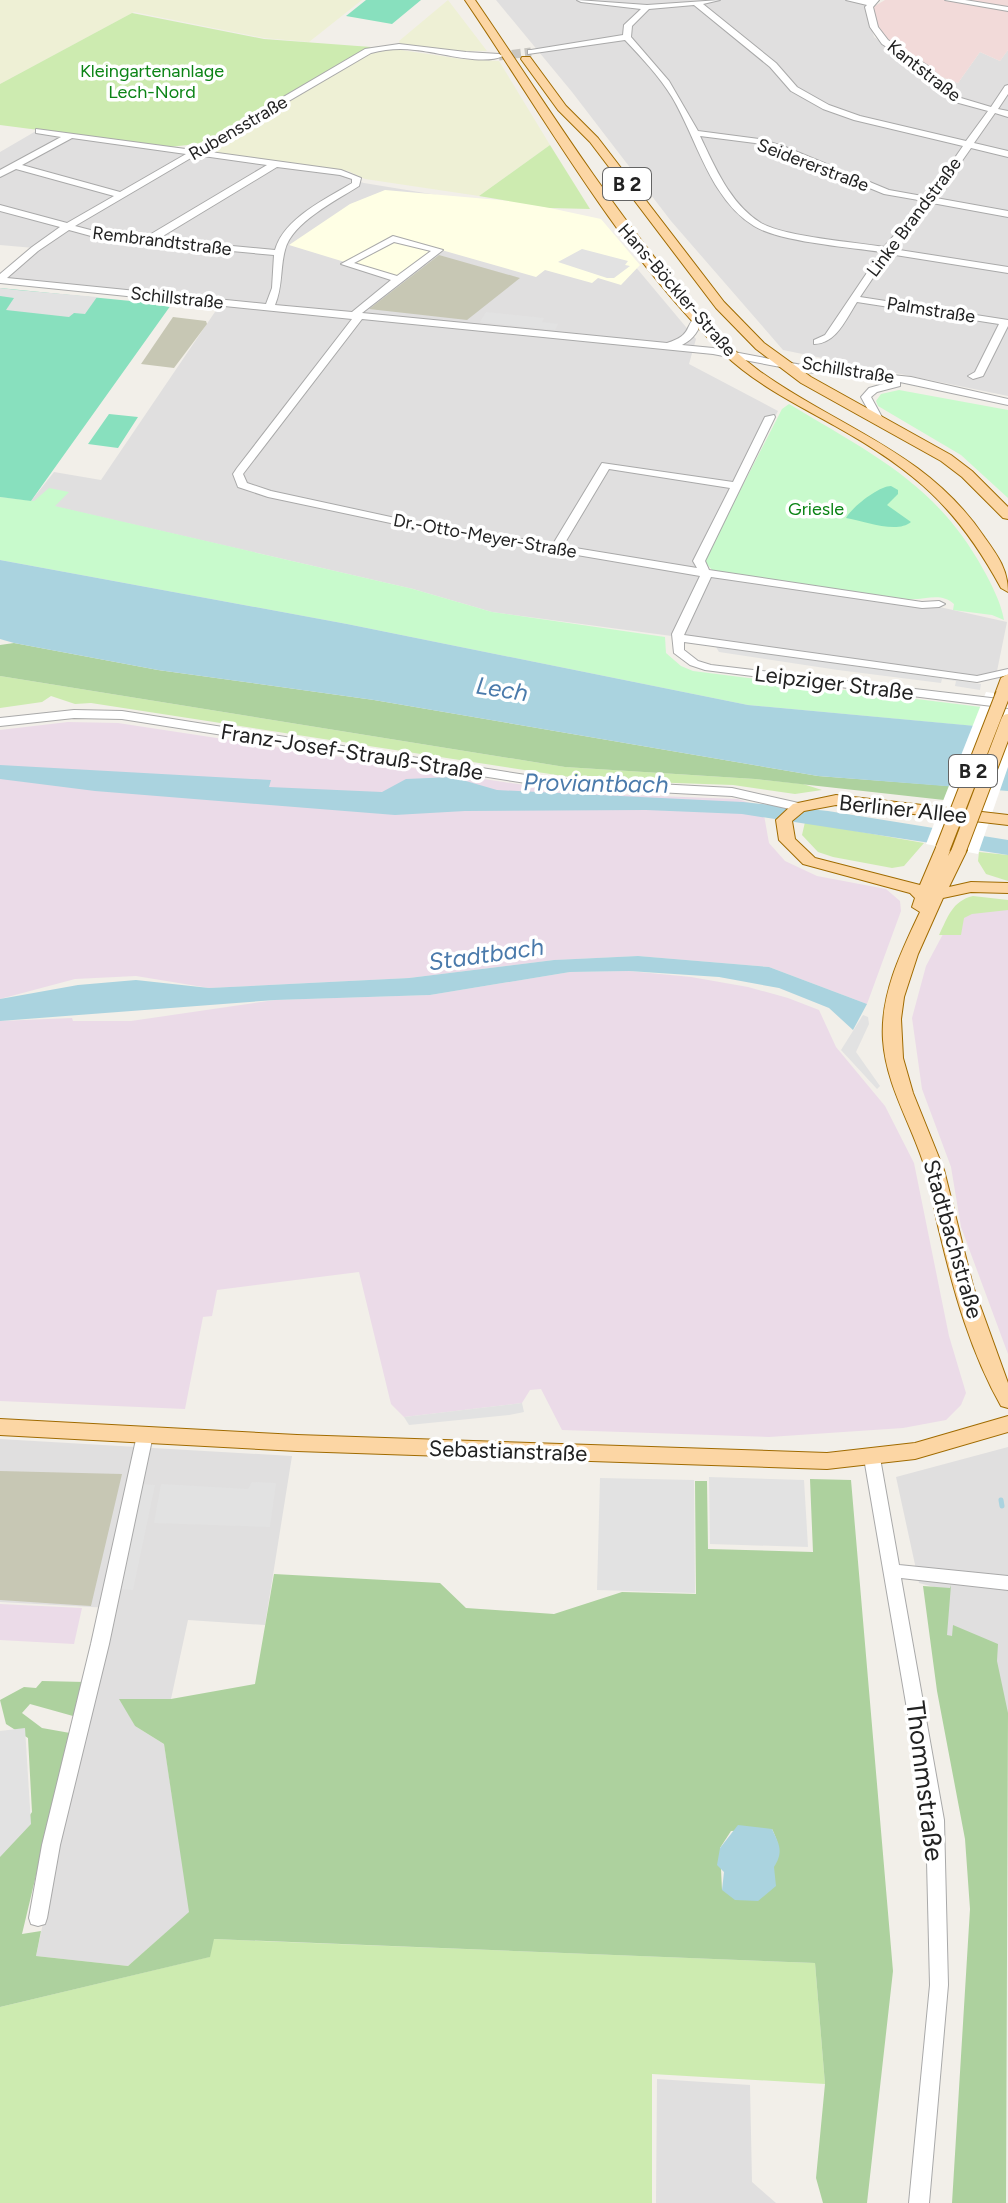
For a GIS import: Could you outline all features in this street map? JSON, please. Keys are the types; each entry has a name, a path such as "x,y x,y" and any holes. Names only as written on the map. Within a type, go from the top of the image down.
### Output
{"main road":[{"name":"Hans-Böckler-Straße","path":"470,0 615,218 698,318 757,375 890,454 933,486 973,530 1008,588"},
{"name":"Hans-Böckler-Straße","path":"481,0 562,108 594,140 720,305 780,363 946,458 967,474 1008,515"},
{"name":"B 2","path":"951,849 1007,687"},
{"name":"B 2","path":"943,869 1008,721"},
{"name":"Berliner Allee","path":"799,807 836,800 1008,820"},
{"path":"799,807 784,820 787,840 799,855 819,865 871,876 932,895 971,887 1002,887"},
{"path":"871,876 912,877 943,869 1002,887"},
{"name":"Stadtbachstraße","path":"943,869 916,937 892,1020 897,1077 933,1164 962,1278 986,1351 1008,1401"},
{"name":"Sebastianstraße","path":"0,1427 827,1461 915,1451 1008,1424"}],"street":[{"path":"581,0 647,7 716,0"},
{"path":"850,0 872,2"},
{"path":"949,0 1008,9"},
{"name":"Kantstraße","path":"872,2 874,27 885,42 925,68 958,100 1008,114"},
{"path":"697,3 772,63 787,82 806,97 854,117 1008,154"},
{"path":"647,7 628,25 627,37 669,86 722,186 752,221 777,233 1008,270"},
{"path":"531,52 627,37"},
{"name":"Rubensstraße","path":"0,280 35,249 67,227 375,49 393,47 468,57 499,56"},
{"name":"Linke Brandstraße","path":"817,342 829,337 887,250 929,201 1008,88"},
{"path":"39,131 348,174 357,180 290,230 279,253 280,276 269,308"},
{"name":"Seidererstraße","path":"696,133 767,144 873,188 1008,214"},
{"path":"0,174 69,136"},
{"path":"147,241 275,164"},
{"path":"15,166 120,195"},
{"name":"Rembrandtstraße","path":"0,208 67,227 147,241 279,253"},
{"path":"356,317 398,279 438,250 393,239 346,264 398,279"},
{"name":"Schillstraße","path":"0,280 664,347 807,369 917,381 1008,402"},
{"name":"Palmstraße","path":"854,299 1006,322"},
{"name":"Dr.-Otto-Meyer-Straße","path":"356,317 238,474 242,485 268,494 382,519 704,573 922,605 939,604"},
{"path":"664,347 688,339 695,332 698,318"},
{"path":"973,376 979,374 1006,322"},
{"name":"Schillstraße","path":"605,343 634,350 715,359 734,356"},
{"path":"878,419 866,401 869,394 879,388 917,381"},
{"path":"677,638 706,577 699,561 770,417"},
{"path":"556,548 606,465 736,486"},
{"name":"Leipziger Straße","path":"677,638 977,679 1007,687 709,668 684,657 678,651 677,638"},
{"name":"Franz-Josef-Strauß-Straße","path":"0,722 74,714 122,715 545,782 732,792 799,807"},
{"path":"38,1918 51,1845 100,1644 145,1435"},
{"name":"Thommstraße","path":"872,1458 935,1820 939,1985 919,2203"},
{"path":"893,1571 1008,1583"}],"shaded area":[{"path":"0,0 362,0 309,42 264,38 134,12 0,84"},
{"path":"448,0 487,51 457,51 400,44 399,41"},
{"path":"496,0 872,0 865,6 874,37 920,70 958,83 980,52 1000,61 1008,50 1008,396 783,350 671,221 572,92"},
{"path":"885,0 1008,0 1008,50 1000,61 980,52 958,83 939,76 887,42 876,26 873,7"},
{"path":"394,49 499,61 550,145 479,196 365,179 348,171 213,153 210,148 371,53"},
{"path":"36,131 332,173 364,183 577,218 603,228 696,339 689,364 778,411 702,563 712,572 917,602 1007,622 996,676 987,678 492,612 413,589 31,501 54,472 101,480 221,303 0,279 34,248 0,245 0,152"},
{"path":"385,190 522,202 601,219 640,265 621,285 598,278 592,283 545,270 536,277 438,249 397,278 289,245 350,204"},
{"path":"582,249 628,261 625,265 630,266 614,278 607,278 558,262"},
{"path":"439,255 520,278 467,320 369,309"},
{"path":"0,288 97,297 85,314 74,313 69,317 6,310 14,298 0,296"},
{"path":"486,312 544,318 542,322 558,324 555,330 480,322"},
{"path":"173,317 206,321 207,324 174,368 141,364"},
{"path":"716,647 981,684 980,690 955,686 956,681 942,679 941,683 838,670 719,652"},
{"path":"68,722 118,723 576,793 738,799 750,803 764,815 769,843 785,861 817,876 886,889 900,901 901,911 867,1004 769,967 638,956 554,960 409,978 209,988 136,976 75,979 0,999 0,730"},
{"path":"986,904 1008,907 1008,1354 961,1227 951,1167 922,1089 912,1018 926,966 951,919"},
{"path":"629,971 748,987 819,1010 836,1047 885,1106 914,1163 949,1336 966,1393 961,1405 946,1420 903,1428 769,1437 562,1430 541,1389 530,1390 522,1403 404,1417 391,1404 359,1272 217,1290 212,1316 203,1317 185,1409 0,1401 0,1021 72,1018 73,1021 131,1021 275,1000 430,995 570,972"},
{"path":"863,1015 868,1017 869,1024 856,1052 880,1086 877,1089 841,1050"},
{"path":"522,1403 524,1412 509,1415 409,1425 404,1417"},
{"path":"0,1439 292,1456 265,1625 188,1620 171,1699 120,1699 135,1726 164,1744 190,1912 128,1966 36,1956 110,1608 0,1602"},
{"path":"1008,1447 1008,1721 945,1641 949,1591 919,1583 896,1477"},
{"path":"0,1471 122,1474 91,1606 0,1600"},
{"path":"709,1477 804,1480 808,1547 710,1544"},
{"path":"600,1478 694,1480 695,1593 597,1590"},
{"path":"252,1482 276,1483 270,1527 154,1523 161,1484 248,1489"},
{"path":"142,1484 155,1485 133,1590 120,1589"},
{"path":"0,1604 82,1608 74,1644 0,1640"},
{"path":"25,1728 31,1824 0,1857 0,1731"},
{"path":"657,2079 750,2085 752,2182 776,2203 656,2203"}],"green space":[{"path":"366,0 421,0 392,24 346,16"},
{"name":"Kleingartenanlage Lech-Nord","path":"132,13 264,39 371,47 205,143 170,147 0,125 0,84"},
{"path":"550,145 590,209 550,208 479,196"},
{"path":"0,288 171,305 31,501 0,497"},
{"path":"899,390 1008,410 1008,498 961,455 878,406 876,401 881,394"},
{"name":"Griesle","path":"789,404 874,455 922,492 944,514 983,569 996,594 1004,620 992,615 953,610 954,604 943,598 907,599 713,571 704,561 782,409"},
{"path":"109,414 138,417 118,448 88,444"},
{"path":"891,486 898,490 898,494 887,505 911,522 889,527 846,518 866,498"},
{"path":"49,488 69,492 55,506 413,589 492,612 665,637 666,653 681,666 693,671 981,707 974,726 748,705 347,624 0,560 0,497 34,501"},
{"path":"14,643 158,670 374,700 818,776 950,786 944,800 755,779 565,767 0,676 0,645"},
{"path":"0,676 565,767 755,779 803,784 822,790 795,794 733,785 589,780 91,703 75,704 51,696 42,702 0,708"},
{"path":"805,822 924,843 904,866 892,868 818,852 802,835"},
{"path":"979,852 1008,855 1008,881 986,874 978,861"},
{"path":"973,896 1008,900 1008,910 972,914 964,918 961,935 939,935 955,906"},
{"path":"810,1479 851,1480 893,1971 867,2203 823,2203 816,2178 825,2084 815,1963 214,1939 210,1957 0,2007 0,1856 32,1812 28,1738 6,1724 0,1700 24,1687 36,1688 42,1681 85,1682 73,1716 30,1704 22,1713 42,1728 70,1733 22,1934 41,1931 36,1956 128,1966 189,1912 164,1744 135,1726 119,1699 171,1699 255,1684 274,1574 440,1583 466,1608 554,1614 622,1592 696,1594 695,1481 707,1481 708,1549 813,1552","holes":["772,1829 778,1843 775,1863 768,1870 722,1890 720,1848 731,1831"]},
{"path":"951,1585 947,1635 952,1636 953,1625 998,1644 997,1661 1008,1713 1006,2203 952,2203 970,1909 965,1839 937,1691 923,1586 950,1588"},
{"path":"213,1939 815,1963 825,2084 652,2074 652,2203 0,2203 0,2007 209,1957"}],"water":[{"name":"Lech","path":"0,560 347,624 748,705 1008,729 1008,791 818,776 374,700 158,670 14,643 0,639"},
{"path":"0,765 271,780 269,787 382,792 406,779 452,777 497,790 743,802 828,811 1008,840 1008,855 742,814 646,810 465,811 395,815 95,791 0,779"},
{"path":"638,956 769,967 867,1004 853,1030 829,1008 779,988 719,977 629,971 570,972 430,995 275,1000 0,1021 0,999 78,985 136,980 209,988 409,978 554,960"},
{"path":"738,1825 772,1829 778,1843 780,1852 774,1867 776,1886 758,1901 735,1900 722,1890 724,1872 717,1865 720,1848"}],"pier":[{"path":"986,692 1008,695 1008,767 978,854 926,844"}],"waterway":[{"path":"1001,1500 1002,1506"}],"tunnel":[{"path":"499,56 531,52"}],"water label":[{"name":"Proviantbach","path":"596,783"},
{"name":"Stadtbach","path":"486,954"}]}
